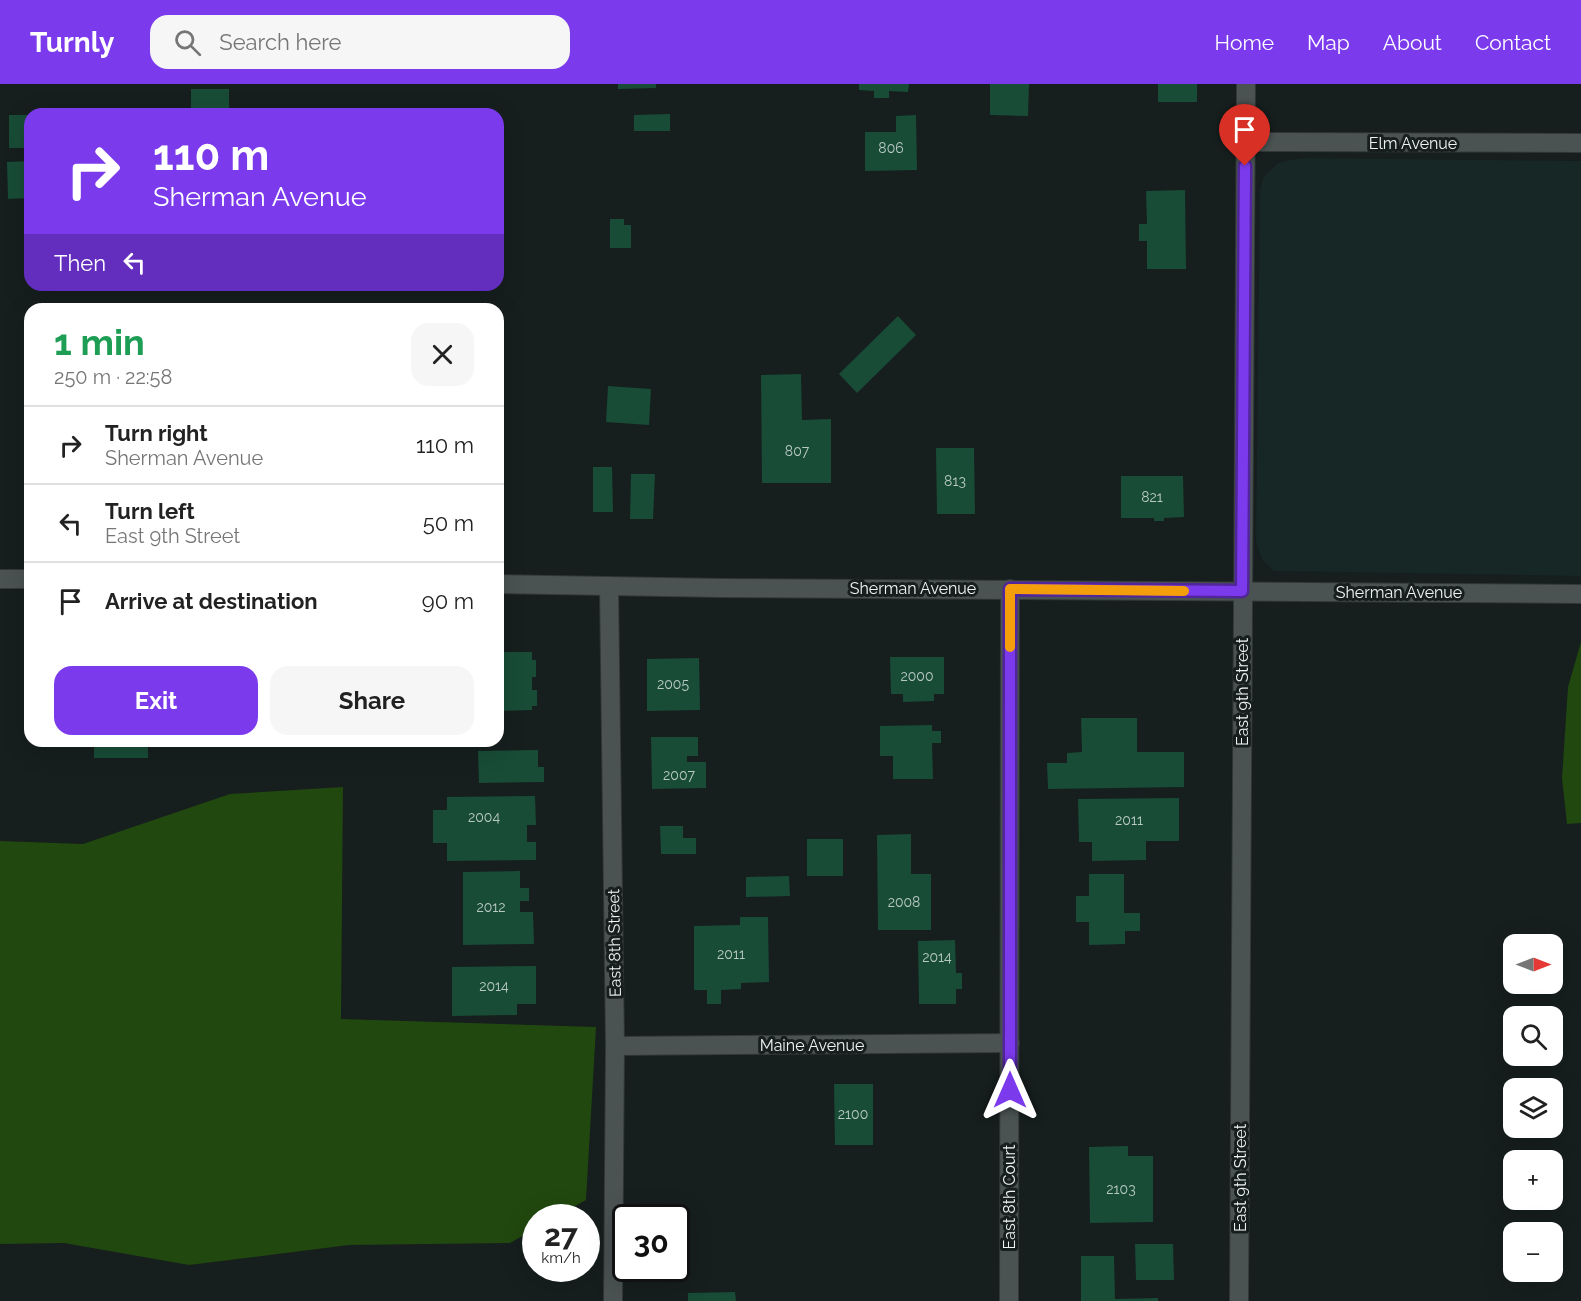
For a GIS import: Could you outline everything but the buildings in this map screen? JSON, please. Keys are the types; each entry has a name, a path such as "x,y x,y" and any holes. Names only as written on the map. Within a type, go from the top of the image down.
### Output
{"street":[{"name":"East 9th Street","path":"1239,1301 1246,84"},
{"name":"Elm Avenue","path":"1245,142 1581,143"},
{"path":"0,579 24,579"},
{"name":"Sherman Avenue","path":"504,584 1581,594"},
{"name":"East 8th Street","path":"609,586 615,1046 613,1301"},
{"name":"East 8th Court","path":"1009,1301 1010,589"},
{"name":"Maine Avenue","path":"615,1046 1010,1043"}],"shaded area":[{"path":"1306,158 1581,161 1581,576 1274,571 1262,559 1256,542 1260,191 1263,178 1277,164"}],"green space":[{"path":"1581,642 1581,823 1567,824 1562,778 1568,687"},
{"path":"343,787 341,1019 596,1027 586,1200 579,1204 522,1204 522,1236 510,1243 349,1245 189,1265 64,1243 0,1244 0,841 83,844 230,794"}],"slow traffic":[{"path":"1010,647 1010,589 1184,591"}],"route":[{"path":"1010,1090 1010,589 1242,591 1245,166"}]}
